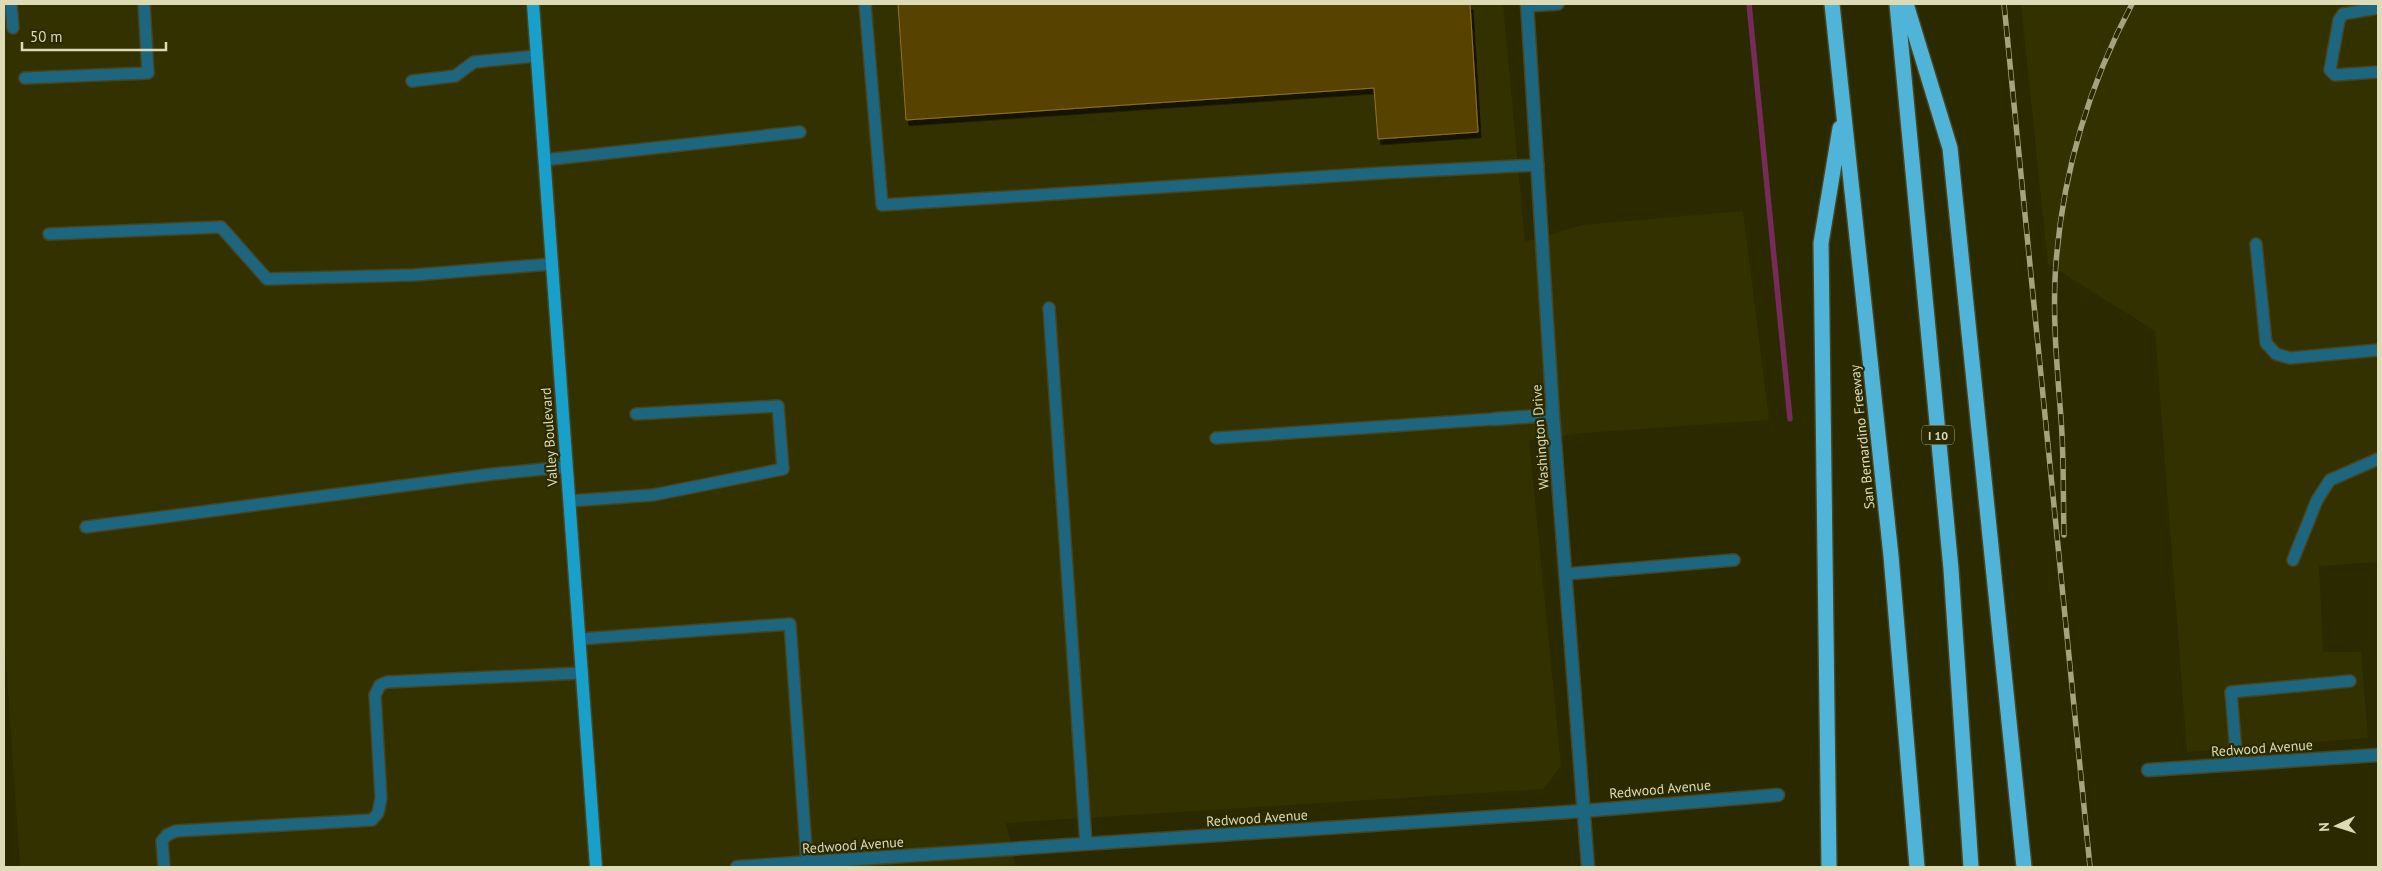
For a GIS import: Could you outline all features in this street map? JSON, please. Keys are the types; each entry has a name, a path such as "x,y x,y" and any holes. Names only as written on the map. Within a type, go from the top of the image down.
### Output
{"highway":[{"name":"San Bernardino Freeway","path":"1832,4 1891,556 1918,867"},
{"name":"I 10","path":"1897,4 1951,569 1971,867"},
{"path":"1906,4 1950,148 2024,867"},
{"path":"1829,867 1821,243 1843,107"}],"main road":[{"name":"Valley Boulevard","path":"532,4 596,867"}],"street":[{"name":"Washington Drive","path":"1527,5 1553,415 1588,867"},
{"path":"1494,419 1553,415"},
{"name":"Redwood Avenue","path":"2148,770 2378,754"},
{"name":"Redwood Avenue","path":"737,867 868,863 1086,844 1583,811 1778,795"}],"lane":[{"path":"11,4 13,28"},
{"path":"25,78 148,73 144,4"},
{"path":"865,4 882,205 1381,173 1538,165"},
{"path":"1527,5 1558,4"},
{"path":"2378,8 2343,14 2339,20 2330,70 2335,75 2378,72"},
{"path":"412,81 455,76 474,62 536,56"},
{"path":"544,160 800,132"},
{"path":"49,234 221,227 268,279 414,275 552,264"},
{"path":"2256,244 2266,343 2276,354 2290,358 2378,350"},
{"path":"1049,308 1086,844"},
{"path":"569,501 653,495 783,469 778,406 636,414"},
{"path":"1216,438 1494,419"},
{"path":"2293,560 2317,500 2330,480 2378,459"},
{"path":"86,527 493,474 566,467"},
{"path":"1565,574 1734,560"},
{"path":"579,639 790,624 813,864"},
{"path":"164,867 162,841 167,835 176,830 372,820 378,813 381,798 375,694 380,685 387,682 581,673"},
{"path":"2237,764 2231,692 2350,682"}],"shaded area":[{"path":"4,4 1503,4 1525,242 1582,225 1743,211 1769,420 1583,433 1529,440 1561,766 1543,789 1006,823 1016,867 20,867 4,631"},
{"path":"2021,4 2378,4 2378,562 2319,566 2323,652 2361,652 2368,738 2187,752 2155,331 2048,264"}],"building":[{"path":"898,4 1470,4 1478,132 1378,139 1374,88 906,120"}],"waterway":[{"path":"1749,4 1790,419"}],"railway":[{"path":"2004,4 2090,867"},
{"path":"2064,535 2063,447 2055,321 2056,263 2060,229 2072,162 2091,97 2103,66 2132,4"}]}
